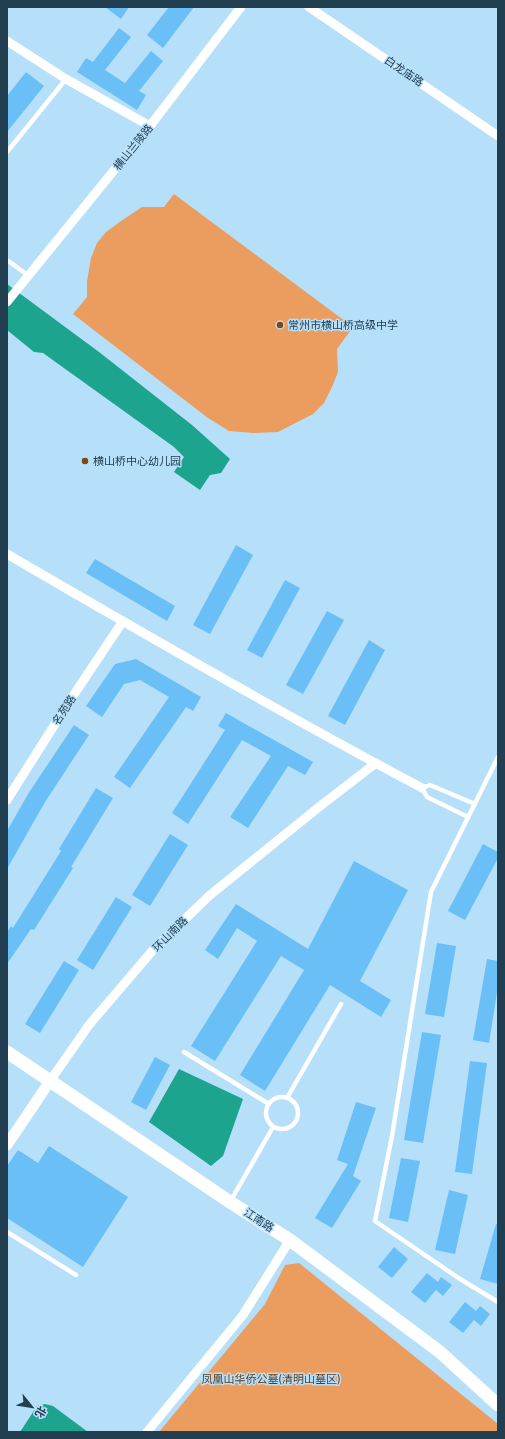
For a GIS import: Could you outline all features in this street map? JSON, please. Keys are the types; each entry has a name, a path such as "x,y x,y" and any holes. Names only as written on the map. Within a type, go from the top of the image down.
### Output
{"main road":[{"name":"江南路","path":"7,1052 230,1202 290,1240 440,1352 498,1405"}],"street":[{"name":"横山兰陵路","path":"7,302 150,126 241,7"},
{"name":"白龙庙路","path":"310,7 498,136"},
{"path":"7,41 66,79 150,126"},
{"path":"7,554 123,621 422,788"},
{"name":"名苑路","path":"7,800 123,621"},
{"name":"环山南路","path":"7,1145 89,1025 159,944 210,895 376,763"},
{"path":"147,1432 243,1315 290,1240"}],"lane":[{"path":"7,152 66,79"},
{"path":"7,260 29,276"},
{"path":"498,757 431,892 392,1136 375,1221 460,1279 498,1302"},
{"path":"468,817 427,797 422,788 430,785 475,804"},
{"path":"287,1098 341,1004"},
{"path":"184,1052 269,1104"},
{"path":"277,1098 287,1098 296,1106 298,1111 297,1117 290,1127 279,1129 274,1127 267,1119 266,1108 277,1098"},
{"path":"230,1202 274,1127"},
{"path":"7,1232 76,1275"}],"green space":[{"path":"174,194 353,327 337,349 338,372 332,387 324,403 313,414 278,432 253,433 229,431 208,418 73,314 87,297 87,281 91,258 97,243 106,232 142,207 164,207"},
{"name":"凤凰山华侨公墓(清明山墓区)","path":"299,1263 498,1424 498,1432 159,1432 265,1304 285,1265"}],"shaded area":[{"path":"7,284 99,352 192,425 230,459 221,473 210,475 200,490 174,472 184,457 174,447 43,353 34,352 7,330"},
{"path":"179,1069 243,1099 223,1156 211,1166 149,1122"},
{"path":"45,1404 53,1406 88,1432 20,1432 37,1406"}],"building":[{"path":"105,7 129,7 121,19"},
{"path":"169,7 194,7 163,48 147,35"},
{"path":"119,28 131,37 105,70 125,83 151,51 163,61 139,91 146,95 137,110 77,72 86,58 93,62"},
{"path":"26,72 44,86 7,132 7,96"},
{"path":"236,545 253,555 210,634 193,625"},
{"path":"95,559 175,606 167,621 86,573"},
{"path":"285,580 300,588 262,658 247,650"},
{"path":"327,611 344,620 303,694 286,685"},
{"path":"369,640 385,650 345,725 328,716"},
{"path":"136,659 201,697 193,711 186,707 130,788 114,777 169,697 140,680 124,684 102,717 86,706 115,664"},
{"path":"226,713 313,762 305,775 288,766 248,828 230,817 271,756 242,740 188,824 172,813 225,730 218,726"},
{"path":"74,725 89,735 45,802 7,869 7,831 28,794"},
{"path":"96,788 113,798 71,867 73,868 34,930 31,929 7,964 7,932 11,926 13,928 61,851 59,849"},
{"path":"170,834 188,845 150,906 132,895"},
{"path":"483,844 498,852 498,858 465,920 448,911"},
{"path":"354,861 408,890 360,981 391,1000 381,1017 330,985 265,1091 240,1075 304,970 281,956 215,1061 191,1046 257,941 237,928 218,959 205,950 236,904 308,949"},
{"path":"116,897 132,907 93,970 77,960"},
{"path":"437,943 456,946 444,1017 425,1014"},
{"path":"487,959 498,961 498,986 489,1043 473,1040"},
{"path":"64,961 79,970 40,1033 25,1024"},
{"path":"422,1032 441,1035 423,1143 404,1140"},
{"path":"155,1057 170,1065 146,1110 131,1102"},
{"path":"470,1061 487,1063 472,1174 455,1172"},
{"path":"356,1102 376,1108 353,1176 361,1181 332,1228 315,1218 348,1164 337,1160"},
{"path":"49,1146 128,1197 83,1267 7,1218 7,1166 18,1150 38,1163"},
{"path":"401,1158 420,1161 408,1222 389,1218"},
{"path":"449,1190 468,1195 455,1254 435,1250"},
{"path":"496,1224 498,1225 498,1284 480,1279"},
{"path":"394,1247 408,1259 392,1278 378,1267"},
{"path":"427,1273 438,1282 441,1277 452,1285 443,1296 436,1290 425,1303 411,1292"},
{"path":"465,1302 476,1311 480,1306 490,1314 481,1326 474,1320 463,1333 449,1322"}],"place":[{"name":"常州市横山桥高级中学","path":"280,325"},
{"name":"横山桥中心幼儿园","path":"85,461"}]}
